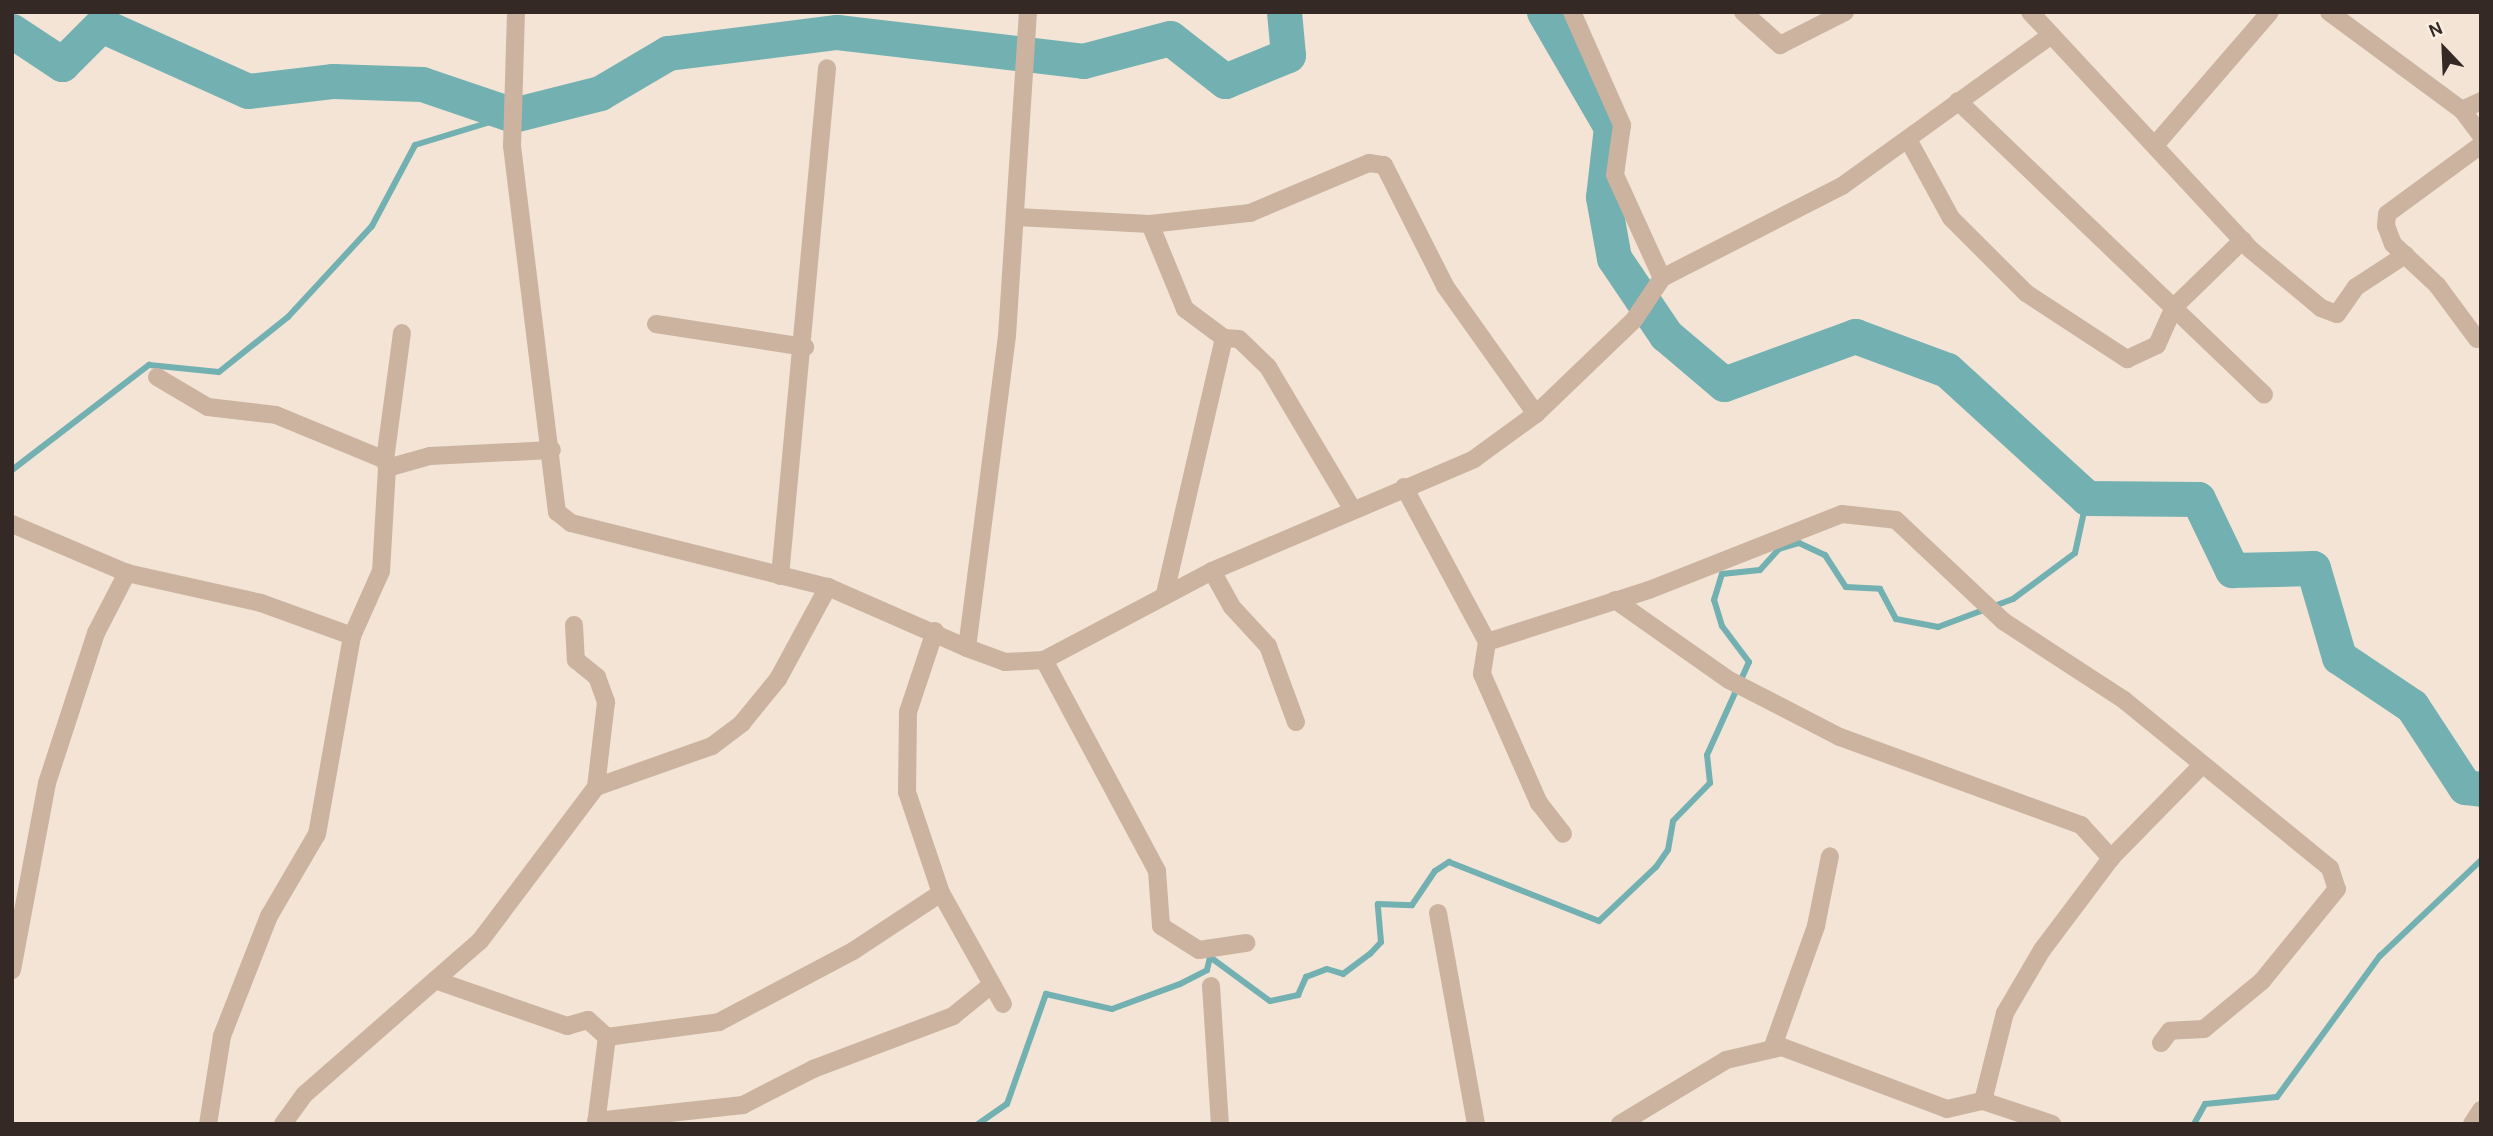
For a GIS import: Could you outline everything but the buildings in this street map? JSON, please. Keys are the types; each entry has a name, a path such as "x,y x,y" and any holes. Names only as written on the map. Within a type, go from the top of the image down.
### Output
{"street":[{"path":"516,12 512,146 552,450 557,512 571,523 828,587 936,631 967,649 1005,662 1044,660 1212,571 1351,507 1474,460 1536,414 1634,320 1646,295 1662,278 1793,217 1910,142 1958,101 2051,35"},
{"path":"967,649 984,549 1017,217 1028,12"},
{"path":"1572,12 1622,125 1612,162 1615,175 1662,278"},
{"path":"1743,12 1780,45 1845,12"},
{"path":"2030,12 2243,240 2321,308 2337,314 2356,287 2405,255"},
{"path":"2156,144 2270,12"},
{"path":"2329,12 2462,110 2481,135"},
{"path":"780,576 805,347 827,68"},
{"path":"1958,101 2264,394"},
{"path":"2462,110 2481,101"},
{"path":"1910,142 1951,218 2026,293 2127,359 2157,345 2174,307 2243,240"},
{"path":"2477,339 2437,285 2393,244 2387,214 2481,145"},
{"path":"1017,217 1150,224 1250,213 1289,202 1369,163 1384,164 1445,286 1536,414"},
{"path":"1150,224 1185,309 1224,338 1239,339 1268,367 1351,507"},
{"path":"656,324 805,347"},
{"path":"208,1124 222,1037 269,916 317,834 352,636 381,571 386,464 402,333"},
{"path":"1165,594 1224,338"},
{"path":"157,377 208,407 276,415 386,464 430,456 552,450"},
{"path":"1404,487 1488,642 1482,674 1539,803 1563,834"},
{"path":"1488,642 1615,600 1842,514 1896,520 2003,621 2124,700 2187,748 2200,767 2330,869 2337,889 2262,981 2204,1029 2170,1031 2161,1043"},
{"path":"12,524 127,573 261,603 352,636"},
{"path":"1212,571 1232,607 1268,646 1296,722"},
{"path":"12,970 47,783 96,634 127,573"},
{"path":"596,787 712,746 742,723 778,680 828,587"},
{"path":"1615,600 1729,680 1751,687 1840,737 2081,825 2111,858"},
{"path":"283,1124 305,1094 480,941 596,787 606,702 597,677 576,660 574,625"},
{"path":"936,631 908,712 907,792 941,893 989,986 1003,1004"},
{"path":"1044,660 1157,871 1161,926 1199,950 1247,943"},
{"path":"1983,1101 2005,1013 2111,858 2200,767"},
{"path":"1772,1049 1816,926 1830,856"},
{"path":"435,980 567,1026 588,1020 607,1037 719,1023 853,951 941,893"},
{"path":"1438,913 1476,1124"},
{"path":"607,1037 596,1122 743,1105 813,1069 953,1016 989,986"},
{"path":"1211,986 1220,1124"},
{"path":"1620,1124 1726,1060 1782,1047 1947,1108 1983,1101 2052,1124"},
{"path":"2472,1124 2481,1110"}],"waterway":[{"path":"12,31 62,64 101,25 248,91 333,81 422,84 513,115 600,93 668,53 837,32 1083,61 1170,38 1225,81 1288,55 1284,12"},
{"path":"1544,12 1611,127 1603,197 1614,258 1666,335 1724,384 1855,336 1947,370 2087,498 2198,499 2232,570 2313,568 2339,657 2412,706 2465,787 2481,789"},
{"path":"12,470 149,365 219,372 288,317 372,226 415,145 510,116"},
{"path":"978,1124 1007,1104 1046,994 1112,1009 1180,984 1207,970 1210,957 1270,1001 1298,995 1306,977 1327,969 1343,974 1370,954 1381,942 1378,904 1412,905 1435,871 1449,862 1599,921 1656,867 1668,850 1673,821 1710,783 1707,755 1749,662 1722,626 1714,600 1722,574 1760,570 1779,549 1799,543 1825,555 1846,587 1880,589 1896,619 1938,627 2013,599 2075,553 2087,498"},
{"path":"2194,1124 2205,1104 2277,1097 2380,956 2481,860"}]}
